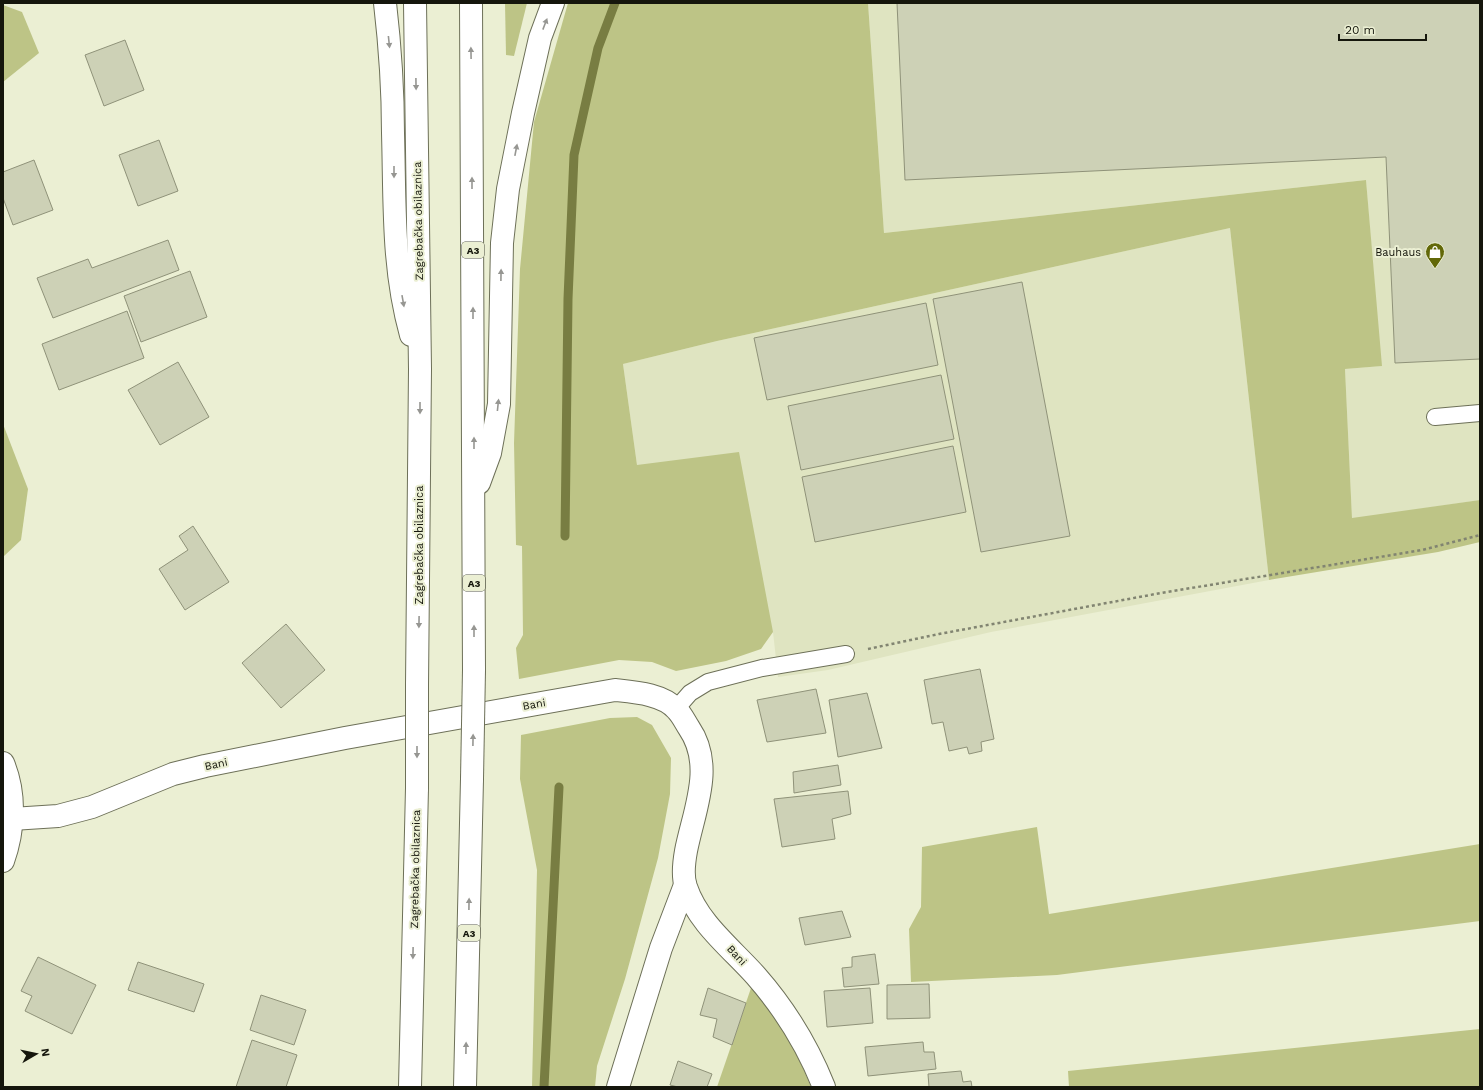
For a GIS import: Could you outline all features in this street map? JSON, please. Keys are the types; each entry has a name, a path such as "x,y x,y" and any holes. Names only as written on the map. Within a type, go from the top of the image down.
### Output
{"main road":[{"path":"385,3 390,51 394,215 397,267 406,316 420,369"},
{"name":"Zagrebačka obilaznica","path":"410,1087 417,788 420,369 415,3"},
{"name":"A3","path":"465,1087 474,670 471,3"},
{"path":"474,496 490,453 499,404 502,243 508,189 540,38 553,3"},
{"name":"Bani","path":"12,819 58,816 85,809 173,774 205,766 345,738 608,691 615,690 651,694 676,709 694,735 702,762 702,784 692,822 684,865 685,886 700,917 758,978 795,1029 812,1056 824,1087"},
{"path":"3,763 10,790 12,819 8,844 3,861"},
{"path":"618,1087 661,948 685,886"}],"lane":[{"path":"1435,417 1480,413"},
{"path":"676,709 690,693 708,682 762,668 846,654"}],"path":[{"path":"846,654 947,632 1161,593 1422,550 1480,535"}],"shaded area":[{"name":"Bauhaus","path":"868,3 1480,3 1480,500 1352,519 1345,369 1381,366 1366,180 884,233"},
{"path":"1230,228 1269,580 991,632 828,670 778,677 773,632 637,465 623,364 717,341"}],"green space":[{"path":"505,3 527,3 514,56 506,55"},
{"path":"568,3 868,3 884,233 1366,180 1382,366 1345,369 1352,518 1480,500 1480,542 1438,552 1269,580 1230,228 717,341 623,364 637,465 739,452 773,632 761,649 726,661 676,671 652,662 619,660 519,679 516,648 523,635 522,546 516,545 514,443 520,269 534,122"},
{"path":"3,5 22,12 39,53 3,82"},
{"path":"3,424 28,489 21,540 3,557"},
{"path":"637,717 652,725 671,758 670,794 658,858 625,979 597,1066 595,1087 532,1087 537,870 520,779 521,735 610,718"},
{"path":"1037,827 1049,914 1480,844 1480,921 1057,975 911,982 909,929 921,907 922,847"},
{"path":"751,988 756,990 780,1025 799,1060 811,1087 717,1087"},
{"path":"1480,1029 1480,1087 1069,1087 1068,1071"}],"building":[{"name":"Bauhaus","path":"897,3 1480,3 1480,359 1395,363 1386,157 905,180"},
{"path":"125,40 144,90 104,106 85,55"},
{"path":"159,140 178,191 138,206 119,155"},
{"path":"34,160 53,210 13,225 3,198 3,172"},
{"path":"168,240 179,270 53,318 37,278 88,259 92,268"},
{"path":"190,271 207,317 141,342 124,296"},
{"path":"1022,282 1070,536 981,552 933,299"},
{"path":"926,303 938,365 767,400 754,338"},
{"path":"127,311 144,358 59,390 42,344"},
{"path":"178,362 209,417 160,445 128,390"},
{"path":"941,375 954,439 801,470 788,406"},
{"path":"953,446 966,512 815,542 802,477"},
{"path":"193,526 229,582 185,610 159,569 188,550 179,536"},
{"path":"286,624 325,670 281,708 242,663"},
{"path":"980,669 994,739 981,742 982,751 969,754 967,747 949,751 943,722 932,724 924,680"},
{"path":"816,689 826,733 767,742 757,700"},
{"path":"867,693 882,748 838,757 829,700"},
{"path":"838,765 841,785 794,793 793,772"},
{"path":"848,791 851,814 832,819 835,839 782,847 774,799"},
{"path":"842,911 851,937 805,945 799,918"},
{"path":"875,954 879,984 844,987 842,968 852,967 852,957"},
{"path":"38,957 96,985 72,1034 25,1011 32,996 21,991"},
{"path":"138,962 204,984 194,1012 128,990"},
{"path":"929,984 930,1018 887,1019 887,985"},
{"path":"708,988 746,1003 732,1045 713,1037 717,1019 700,1015"},
{"path":"870,988 873,1023 827,1027 824,991"},
{"path":"261,995 306,1010 294,1045 250,1030"},
{"path":"252,1040 297,1055 286,1087 236,1087"},
{"path":"923,1042 924,1052 934,1052 936,1069 868,1076 865,1047"},
{"path":"678,1061 712,1074 707,1087 678,1087 670,1085"},
{"path":"961,1071 963,1082 971,1081 972,1087 929,1087 928,1074"}],"waterway":[{"path":"565,536 568,299 574,155 598,48 615,3"},
{"path":"544,1087 559,787"}],"place":[{"name":"Bauhaus","path":"1435,269"}]}
